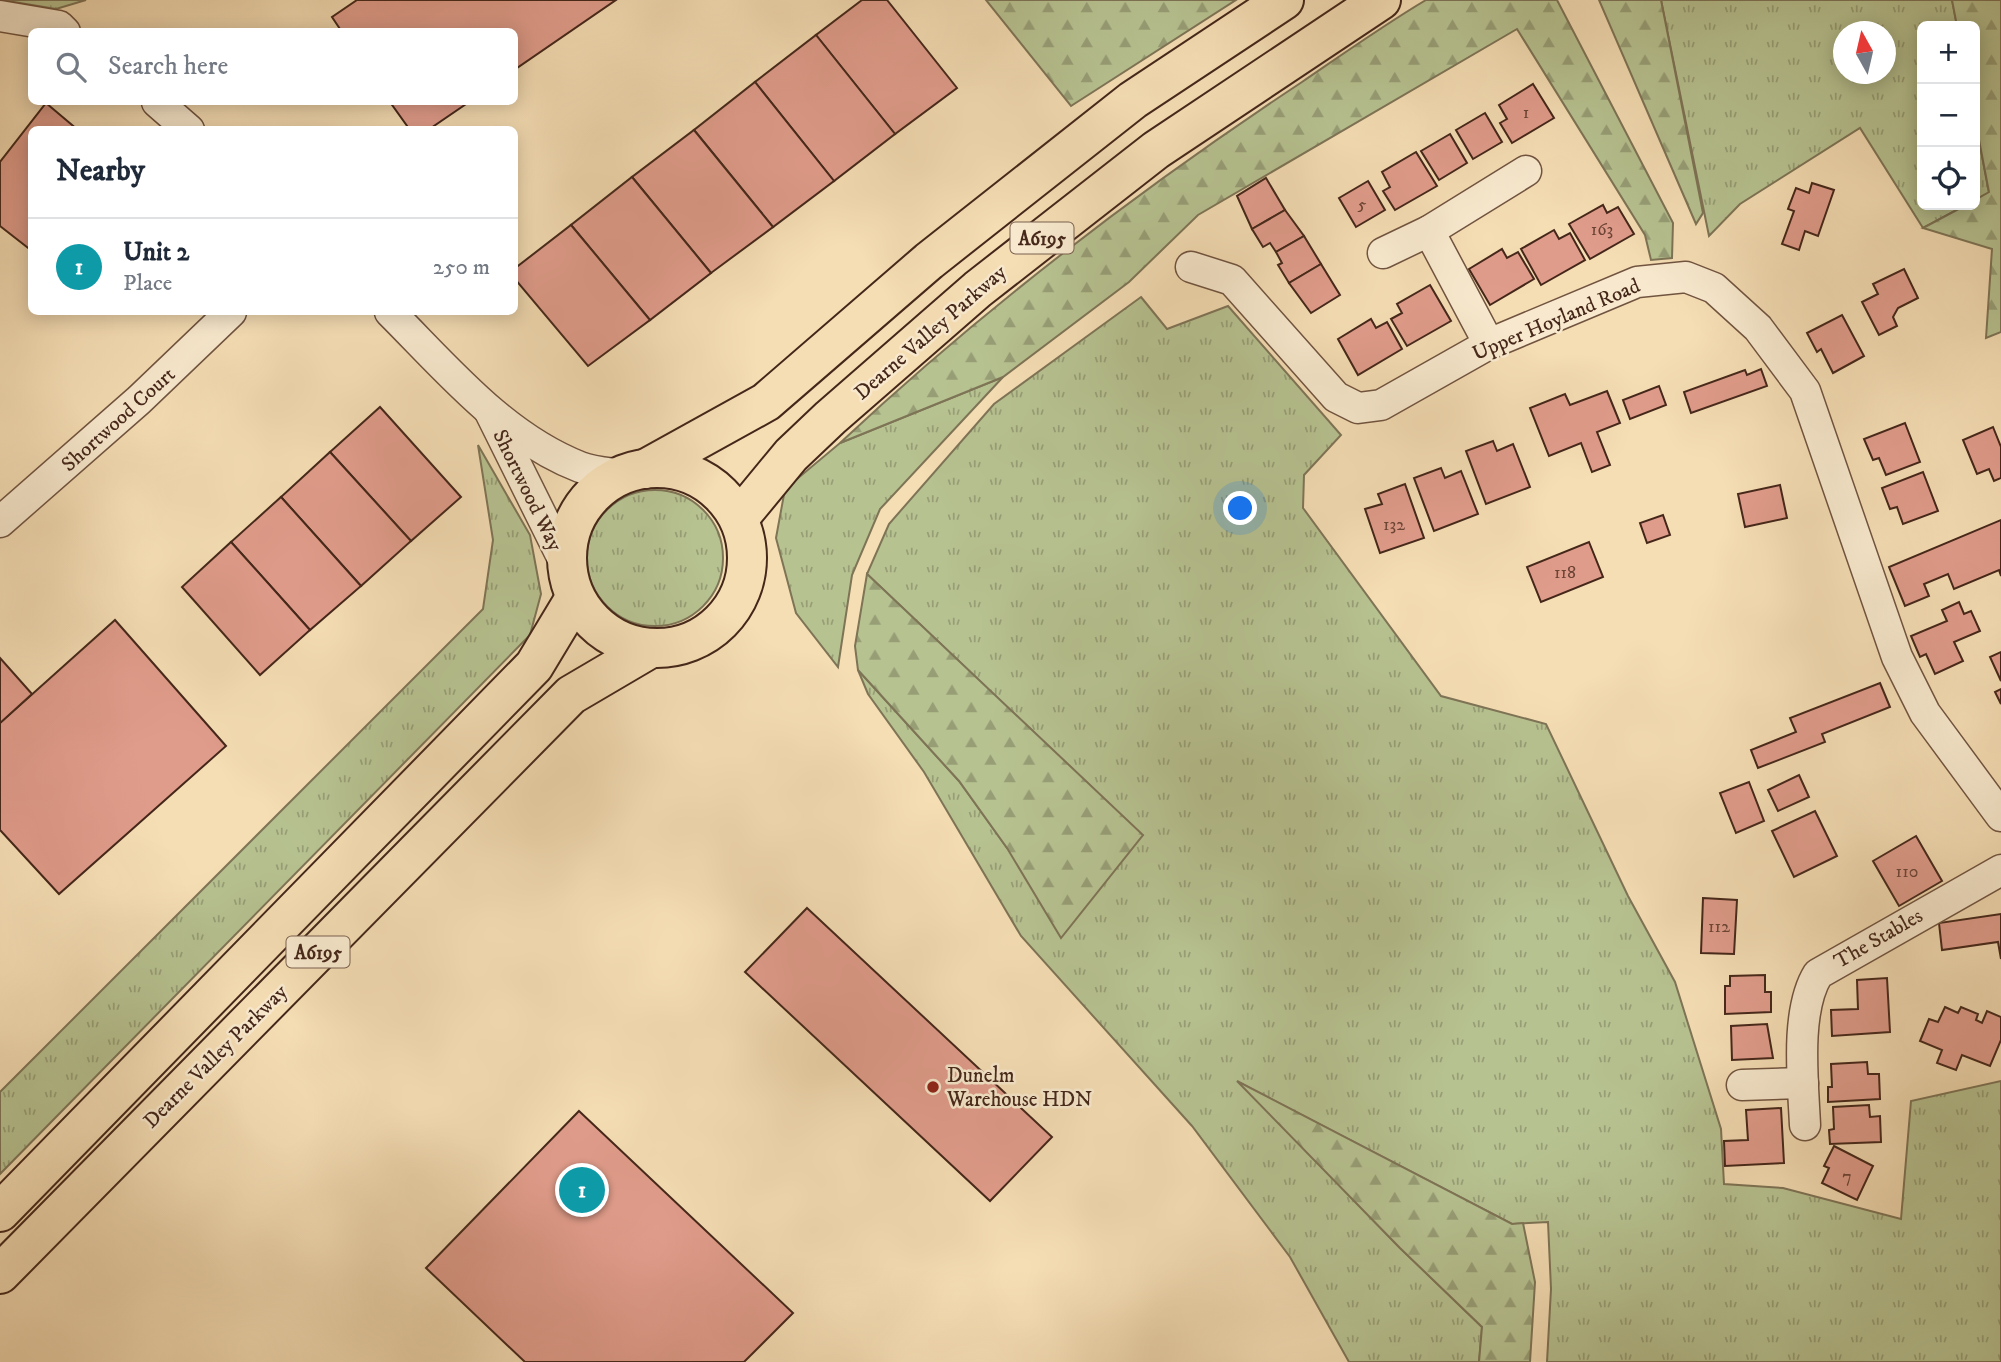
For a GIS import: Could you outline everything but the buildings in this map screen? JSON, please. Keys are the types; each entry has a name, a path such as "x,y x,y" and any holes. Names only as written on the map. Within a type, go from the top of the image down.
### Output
{"highway":[{"name":"A6195","path":"634,472 671,469 696,477 717,491 739,518 745,537 747,565 741,592 726,616 705,634 679,646 651,648 628,644 606,633 588,618 571,583 568,538 579,512 597,490 766,402 929,261 1133,100 1284,0"},
{"name":"Dearne Valley Parkway","path":"739,518 791,456 830,418 978,289 1156,150 1381,0"},
{"name":"Dearne Valley Parkway","path":"0,1212 534,666 571,583"},
{"name":"Dearne Valley Parkway","path":"0,1274 571,695 651,648"}],"street":[{"path":"0,16 60,28"},
{"path":"160,105 184,126"},
{"path":"1383,253 1429,231 1527,171"},
{"path":"1429,231 1489,344"},
{"name":"Upper Hoyland Road","path":"1191,267 1232,280 1336,397 1357,408 1381,405 1489,344 1637,282 1686,277 1714,288 1758,328 1805,391 1896,657 1925,713 2001,816"},
{"name":"Shortwood Court","path":"0,522 139,400 229,315"},
{"name":"Shortwood Way","path":"393,315 490,412 532,441 581,468 634,472"},
{"name":"Shortwood Way","path":"490,412 571,583"},
{"name":"The Stables","path":"1805,1125 1803,1083 1809,989 1818,974 2001,870"},
{"path":"1742,1085 1803,1083"}],"green space":[{"path":"2,0 86,0 56,9"},
{"path":"986,0 1236,0 1071,106"},
{"path":"1426,0 1557,0 1673,223 1672,258 1651,260 1645,235 1517,29 1198,215 1129,282 1003,377 840,443 894,393 1006,298 1122,208 1241,123"},
{"path":"1599,0 1661,0 1703,213 1696,224"},
{"path":"1661,0 1952,0 1956,21 1917,21 1917,210 1957,210 1923,228 1860,128 1740,204 1709,236"},
{"path":"1952,0 2001,0 2001,332 1986,338 1992,249 1923,228 1957,210 1980,210 1980,197 1989,192 1980,145 1980,21 1956,21"},
{"path":"1980,145 1989,193 1980,198"},
{"path":"1141,297 1167,329 1228,306 1341,435 1304,475 1303,508 1441,696 1546,724 1628,896 1675,982 1721,1129 1724,1184 1783,1188 1901,1219 1911,1101 2001,1081 2001,1362 1547,1362 1551,1289 1548,1222 1512,1224 1240,1083 1400,1248 1482,1327 1479,1362 1349,1362 1290,1257 1192,1126 1021,936 924,772 868,694 858,670 959,781 1007,848 1142,835 867,574 889,524 994,404"},
{"path":"1003,377 880,509 852,575 838,667 796,613 776,538 785,489 840,443"},
{"path":"478,445 530,535 541,594 530,635 0,1174 0,1092 483,609 493,540"},
{"path":"655,490 681,495 703,510 718,532 723,558 718,584 703,606 681,621 655,626 629,621 607,606 592,584 587,558 592,532 607,510 629,495"},
{"path":"867,574 1143,835 1061,938 1007,848 959,781 858,670 855,646"},
{"path":"1237,1081 1512,1224 1523,1223 1535,1282 1530,1362 1479,1362 1482,1327 1400,1248"}],"place":[{"name":"Dunelm Warehouse HDN","path":"933,1087"},
{"name":"Unit 2","path":"582,1190"}]}
